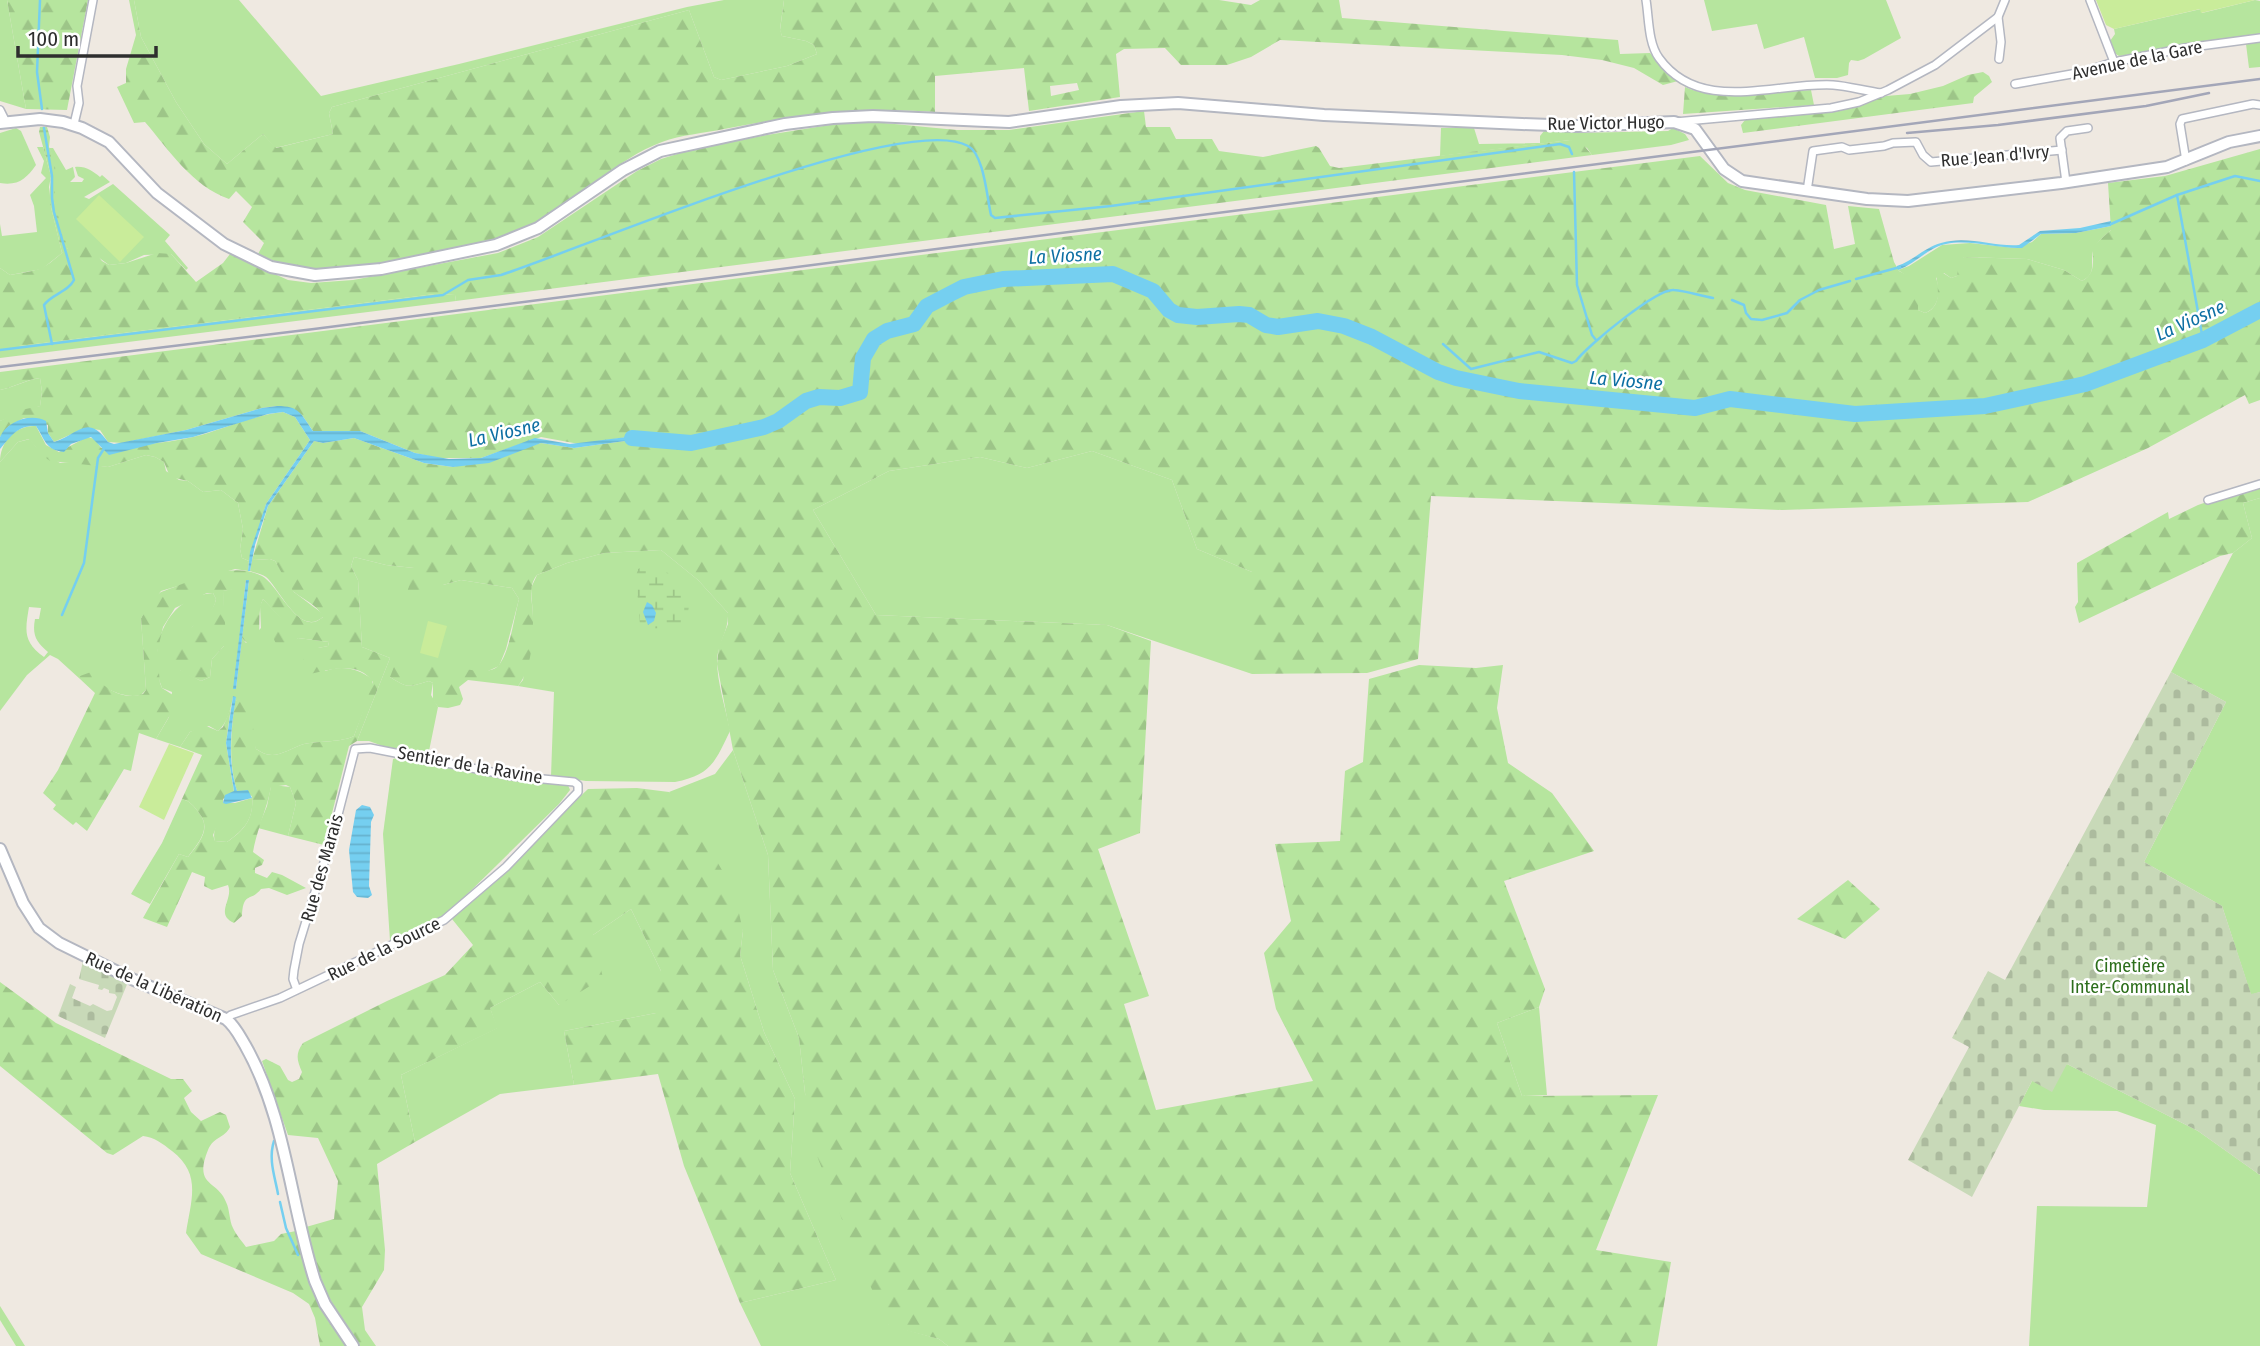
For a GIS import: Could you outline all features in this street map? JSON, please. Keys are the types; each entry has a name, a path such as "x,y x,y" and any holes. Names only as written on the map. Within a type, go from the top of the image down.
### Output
{"main road":[{"name":"Rue Victor Hugo","path":"3,122 33,119 74,124 121,157 157,193 233,249 284,271 315,275 351,274 475,251 521,236 551,221 623,170 670,148 785,124 833,118 873,116 1009,122 1121,106 1178,103 1324,115 1512,124 1578,126 1674,122 1691,127 1724,169 1736,179 1751,184 1867,199 1908,201 2167,167 2229,142 2260,136"},
{"name":"Rue de la Libération","path":"0,849 23,903 40,928 59,943 152,988 226,1019 237,1031 261,1077 279,1133 310,1267 325,1304 353,1346"}],"street":[{"path":"74,124 79,103 77,86 93,0"},
{"path":"1646,0 1652,41 1658,56 1669,69 1689,83 1713,92 1833,85 1881,93"},
{"path":"1999,59 2001,41 1998,17 2005,0"},
{"path":"2090,0 2114,62"},
{"path":"1674,122 1831,108 1881,93 1924,72 1998,17"},
{"name":"Avenue de la Gare","path":"2015,84 2083,72 2114,62 2185,48 2260,38"},
{"path":"2186,161 2180,124 2182,119 2253,104 2260,105"},
{"path":"0,110 3,122"},
{"path":"1702,138 1703,124 1715,118"},
{"path":"2066,182 2061,135 2067,131 2088,128"},
{"name":"Rue Jean d'Ivry","path":"1807,191 1814,150 1849,150 1916,142 1926,159 1931,162 2062,150"},
{"path":"2208,500 2260,484"},
{"name":"Sentier de la Ravine","path":"358,747 512,776 574,782 580,787"},
{"name":"Rue des Marais","path":"298,990 293,979 299,944 334,830 353,752 358,747"},
{"name":"Rue de la Source","path":"226,1019 231,1014 298,990 452,915 512,861 580,787"}],"green space":[{"path":"0,0 7,0 26,109 0,101"},
{"path":"7,0 88,0 67,110 26,109"},
{"path":"129,0 134,0 141,37 176,102 204,144 227,164 263,134 276,148 333,134 329,113 332,107 689,10 714,77 721,80 787,66 817,54 814,45 782,36 780,30 784,0 1219,0 1251,5 1260,0 1339,0 1342,18 1618,40 1620,54 1650,53 1678,81 1663,85 1634,68 1602,60 1562,55 1280,40 1251,57 1227,65 1181,65 1165,48 1124,49 1116,54 1120,97 1029,111 1024,68 935,76 935,112 829,113 677,138 645,149 542,221 520,231 492,241 422,258 351,269 321,270 293,268 258,254 264,243 243,222 252,207 236,191 229,199 204,185 182,166 145,122 134,123 117,87 126,83 126,69 136,35","holes":["1077,83 1079,90 1051,96 1050,86"]},
{"path":"134,0 239,0 321,96 724,0 784,0 780,29 782,36 814,45 817,54 787,66 721,80 714,77 689,10 332,107 329,113 333,134 275,148 263,134 227,164 204,144 176,102 141,37"},
{"path":"1704,0 1886,0 1901,38 1864,59 1851,60 1848,75 1815,78 1804,37 1764,49 1757,24 1712,31"},
{"path":"2096,0 2255,0 2201,13 2200,9 2114,29 2106,25"},
{"path":"2260,1 2260,34 2119,56 2113,52 2110,41 2115,34 2114,29"},
{"path":"2260,42 2260,67 2249,68 2246,44"},
{"path":"1983,72 1992,82 1974,97 1973,103 1743,133 1741,125 1745,120 1828,112 1886,96 1910,94 1943,86 1968,75"},
{"path":"1685,87 1729,95 1811,90 1814,105 1683,114"},
{"path":"1144,111 1146,127 1170,127 1176,139 1212,139 1219,151 1263,157 1316,146 1330,166 1339,168 1570,140 1580,141 1592,155 456,301 455,295 435,294 19,346 0,346 0,268 10,275 39,269 69,248 82,243 89,244 102,261 109,265 126,263 157,253 171,254 196,282 223,263 230,254 288,280 311,283 353,280 498,253 538,237 637,171 661,159 687,151 842,123 884,123 957,130 1009,130"},
{"path":"40,127 47,127 49,147 54,158 54,201 68,250 62,253 49,199 51,176"},
{"path":"16,128 21,131 36,165 21,180 0,183 0,133"},
{"path":"1441,128 1474,128 1479,144 1540,143 1540,136 1544,131 1668,131 1673,128 1685,134 1689,140 1671,145 1592,155 1587,148 1570,140 1440,156"},
{"path":"37,147 43,147 51,176 51,207 62,253 42,269 10,275 0,268 0,224 2,236 37,232 30,195 46,178 41,173 44,161"},
{"path":"49,148 53,148 66,170 73,167 75,177 70,182 82,182 84,179 78,176 75,167 79,167 89,169 100,177 102,175 110,182 84,197 89,199 113,184 170,235 165,241 188,268 186,270 171,254 144,255 126,263 109,265 80,244 68,250 55,208 54,168"},
{"path":"2260,149 2260,400 2249,404 2245,395 2148,448 2028,502 1782,510 1431,496 1418,659 1367,673 1252,674 1252,572 1197,549 1172,480 1092,451 1027,468 980,457 889,471 813,510 876,615 1107,625 1151,641 1140,833 1098,849 1149,996 1124,1004 1156,1110 1313,1081 1276,1009 1264,953 1291,921 1275,844 1340,841 1345,771 1363,762 1369,679 1419,665 1476,668 1503,665 1497,708 1508,763 1552,793 1594,851 1504,881 1545,989 1539,1007 1497,1023 1522,1096 1658,1095 1596,1250 1671,1262 1657,1346 948,1346 939,1339 889,1326 856,1255 817,1156 805,1093 799,1038 773,970 768,855 733,750 717,664 719,646 728,624 728,613 698,580 661,550 604,553 537,575 531,590 531,653 523,679 518,686 468,680 459,687 463,699 460,705 448,708 438,707 433,700 433,683 429,681 409,686 390,677 397,659 478,671 495,668 506,651 519,599 512,588 461,580 443,585 421,606 405,600 414,568 354,557 351,566 358,580 362,647 390,658 357,741 349,746 324,845 288,836 296,803 290,787 271,787 253,852 264,860 262,865 255,868 255,873 267,878 272,872 306,888 287,895 269,888 261,889 246,900 242,916 234,923 225,915 228,885 212,890 204,886 205,877 192,872 167,927 143,918 179,854 188,857 200,841 204,830 203,819 199,813 192,804 182,799 202,755 180,747 190,732 204,725 218,731 223,727 231,707 226,743 234,792 223,799 223,811 213,835 215,841 227,842 247,823 252,804 252,796 237,791 232,769 235,701 240,699 250,705 256,749 276,755 304,744 354,736 373,682 360,671 344,668 309,674 304,668 304,657 318,648 328,646 329,642 298,638 289,648 278,648 271,633 283,621 263,599 258,643 246,642 242,638 249,580 246,580 245,588 223,591 226,639 224,646 212,659 210,677 201,681 179,670 170,659 187,632 209,612 216,599 213,593 207,593 175,608 163,627 157,653 162,688 176,697 177,703 156,739 139,733 131,771 124,769 87,831 76,822 73,825 53,809 56,805 43,793 58,770 95,693 80,676 91,672 107,688 128,696 143,694 146,690 141,618 153,598 161,592 224,571 250,572 269,581 290,608 306,621 314,622 323,617 314,605 293,591 275,561 252,560 268,506 314,441 323,443 354,438 424,463 453,467 541,443 574,448 625,441 653,444 635,436 579,444 541,437 481,458 438,458 415,453 360,431 313,431 302,415 277,406 186,430 122,443 108,442 100,430 85,428 54,442 48,433 48,425 24,418 9,426 0,437 0,421 21,410 40,406 42,392 40,378 0,390 0,372 1700,156 1728,183 1745,190 1826,205 1834,249 1855,244 1848,206 1879,209 1894,262 1899,271 1913,278 1918,284 1918,310 1925,313 1936,302 1936,274 1940,271 1951,278 1957,276 1959,261 1964,257 2027,259 2064,270 2082,281 2092,270 2093,246 2111,230 2108,183 2165,176"},
{"path":"99,195 144,237 120,262 76,219"},
{"path":"2111,226 2111,230 2094,248 2090,275 2082,281 2064,270 2027,259 1964,257 1957,276 1951,278 1944,273 1936,278 1938,298 1930,311 1925,313 1918,310 1917,286 1898,270 1942,245 1970,243 2015,248 2032,242 2041,234 2076,233"},
{"path":"435,294 455,295 456,301 0,358 0,346 19,346"},
{"path":"40,378 40,406 0,421 0,390"},
{"path":"283,412 295,417 310,440 266,504 249,561 242,558 240,549 243,529 238,503 221,490 203,492 188,481 170,477 164,462 155,457 146,455 108,467 50,461 29,439 18,442 0,462 3,448 10,436 28,426 36,426 46,445 59,452 87,437 95,439 101,448 159,443 193,437 260,416"},
{"path":"30,439 36,447 60,463 108,467 146,455 155,457 164,462 166,471 179,480 188,481 203,492 221,490 238,503 243,529 240,549 242,558 249,561 248,571 235,569 161,591 141,618 146,690 141,695 125,695 80,676 80,679 50,655 27,675 0,711 0,462 18,442","holes":["29,607 41,608 39,619 35,619 34,630 38,641 48,652 44,657 32,646 26,629"]},
{"path":"1092,451 1172,480 1197,549 1252,572 1252,674 1107,625 876,615 813,510 889,471 980,457 1027,468"},
{"path":"2260,484 2260,498 2243,503 2252,538 2233,553 2220,556 2079,623 2075,607 2078,602 2077,563 2168,512 2169,519 2198,505"},
{"path":"2260,498 2260,992 2251,995 2222,906 2144,862 2226,702 2171,672 2233,553 2252,538 2243,503"},
{"path":"661,550 698,580 728,613 717,660 730,731 725,742 704,771 675,782 586,781 551,776 554,692 518,686 523,680 533,617 531,588 537,575 604,553"},
{"path":"354,557 414,568 443,585 461,580 512,588 519,599 499,666 488,671 390,677 409,686 429,681 433,683 431,695 438,707 428,756 391,749 369,741 357,741 390,658 362,647 358,580 351,566"},
{"path":"252,560 275,561 294,592 324,616 315,621 299,617 266,577 250,571"},
{"path":"651,563 674,578 685,592 689,609 682,623 676,626 645,628 640,625 636,576 638,569"},
{"path":"245,588 234,689 242,638 246,643 261,628 260,606 263,599 284,621 279,626 293,641 298,638 329,642 328,646 318,648 325,671 349,669 372,679 373,686 354,736 304,744 276,755 266,754 256,749 240,700 235,701 236,697 233,697 230,711 218,731 209,726 190,732 180,747 156,739 169,717 172,692 162,688 158,673 159,641 164,627 183,603 197,596 213,593 216,599 213,608 192,627 180,670 201,681 210,677 212,659 224,646 223,591"},
{"path":"428,621 447,626 438,658 420,653"},
{"name":"Cimetière Inter-Communal","path":"2171,672 2226,702 2144,862 2222,906 2251,994 2260,992 2260,1175 2198,1131 2067,1064 2052,1092 2032,1081 1972,1197 1908,1160 1969,1047 1952,1038 1988,971 2005,980"},
{"path":"169,744 194,753 164,820 139,807"},
{"path":"733,750 768,855 773,970 799,1038 805,1093 889,1325 939,1339 948,1346 761,1346 740,1303 836,1280 790,1173 795,1099 764,1032 740,955 743,931 669,792 715,774"},
{"path":"399,757 568,785 570,790 447,914 390,941 383,834 393,759"},
{"path":"273,785 290,787 296,803 288,836 258,828"},
{"path":"637,788 669,792 696,825 734,891 743,931 740,955 764,1032 795,1099 790,1173 836,1280 740,1303 684,1166 658,1074 574,1085 564,1031 656,1013 643,985 661,971 631,909 593,935 603,978 559,1005 540,982 490,1008 498,1028 401,1075 415,1142 377,1164 385,1250 384,1270 362,1307 365,1330 376,1346 360,1346 324,1290 306,1227 334,1219 338,1181 318,1138 288,1135 262,1061 266,1059 280,1066 292,1082 299,1079 302,1072 298,1054 303,1043 445,975 473,945 452,919 588,789"},
{"path":"252,798 251,812 243,828 227,842 215,841 223,803"},
{"path":"182,799 192,804 199,813 203,819 204,830 188,857 179,854 150,904 131,894 162,843"},
{"path":"1848,880 1880,909 1845,939 1797,919"},
{"path":"631,909 661,971 656,1013 564,1031 574,1085 500,1094 415,1142 401,1075 497,1028 490,1008 540,982 559,1005 593,935"},
{"path":"83,961 128,982 105,1038 58,1016 70,984 76,987 72,998 90,1006 93,1004 107,1011 112,1010 117,997 115,994 104,988 98,989 99,985 79,979"},
{"path":"0,982 56,1023 171,1079 183,1079 192,1091 184,1098 191,1112 201,1121 220,1112 226,1115 230,1127 208,1150 203,1171 205,1177 222,1195 233,1228 246,1247 274,1241 281,1234 296,1231 316,1291 347,1346 320,1346 315,1318 309,1304 293,1293 201,1254 186,1233 192,1199 191,1178 188,1169 172,1151 155,1139 143,1136 113,1155 107,1153 0,1066"},
{"path":"1539,1007 1547,1095 1522,1096 1497,1023"},
{"path":"2067,1064 2198,1131 2260,1175 2260,1346 2029,1346 2037,1206 2147,1207 2156,1125 2117,1111 2044,1110 2019,1106 2032,1081"},
{"path":"0,1306 25,1346 16,1346 0,1320"}],"water":[{"path":"2111,221 2111,226 2076,233 2041,234 2022,248 1946,244 1934,248 1898,270 1897,266 1935,245 1951,241 2019,245 2040,231 2080,228"},
{"path":"277,406 295,409 313,431 360,431 415,453 449,459 481,458 535,438 570,444 635,436 654,438 654,444 625,441 574,448 541,443 489,463 453,467 424,463 354,438 323,443 314,441 268,506 255,545 250,571 250,552 266,504 310,440 295,417 283,412 268,414 193,437 109,455 91,437 71,444 64,452 58,451 46,443 36,426 30,426 15,432 0,449 3,431 27,418 46,421 48,433 54,442 88,427 114,444 186,430"},
{"path":"246,580 249,580 236,689 233,689"},
{"path":"647,602 656,613 654,621 648,625 643,612"},
{"path":"233,696 236,697 231,744 234,779 237,791 248,790 252,798 226,804 223,803 225,795 234,791 226,743"},
{"path":"362,805 370,807 374,815 371,822 369,886 372,895 368,898 357,897 353,892 349,850 356,810"}],"waterway":[{"path":"40,0 37,72 42,109"},
{"path":"44,128 52,176 54,212 74,280 44,305 52,344"},
{"path":"0,350 443,295 468,280 501,275 741,187 880,147 933,140 968,146 973,151 981,167 991,215 995,218 1111,206 1560,144 1569,147 1572,154"},
{"path":"1574,172 1577,285 1592,335 1596,340"},
{"path":"2203,340 2177,195 2235,176 2260,181"},
{"path":"2111,224 2177,195"},
{"path":"1856,279 1900,267"},
{"name":"La Viosne","path":"632,438 691,443 764,427 778,421 806,401 819,397 840,398 860,392 863,358 874,339 887,331 914,324 927,306 964,287 1003,279 1113,274 1153,291 1169,310 1178,315 1249,315 1266,325 1278,327 1318,321 1344,326 1372,337 1438,372 1519,391 1695,408 1730,399 1855,414 1985,406 2085,384 2203,340 2260,310"},
{"path":"1732,300 1744,305 1751,319 1762,320 1787,313 1800,300 1819,290 1850,281"},
{"path":"1443,344 1471,369 1539,352 1572,363 1623,319 1665,292 1674,290 1713,298"},
{"path":"62,615 84,563 98,458 105,447"},
{"path":"274,1141 272,1161 278,1194"},
{"path":"280,1202 286,1228 298,1255"}],"railway":[{"path":"0,367 2260,79"},
{"path":"1907,133 1998,125 2146,106 2209,93"}]}
